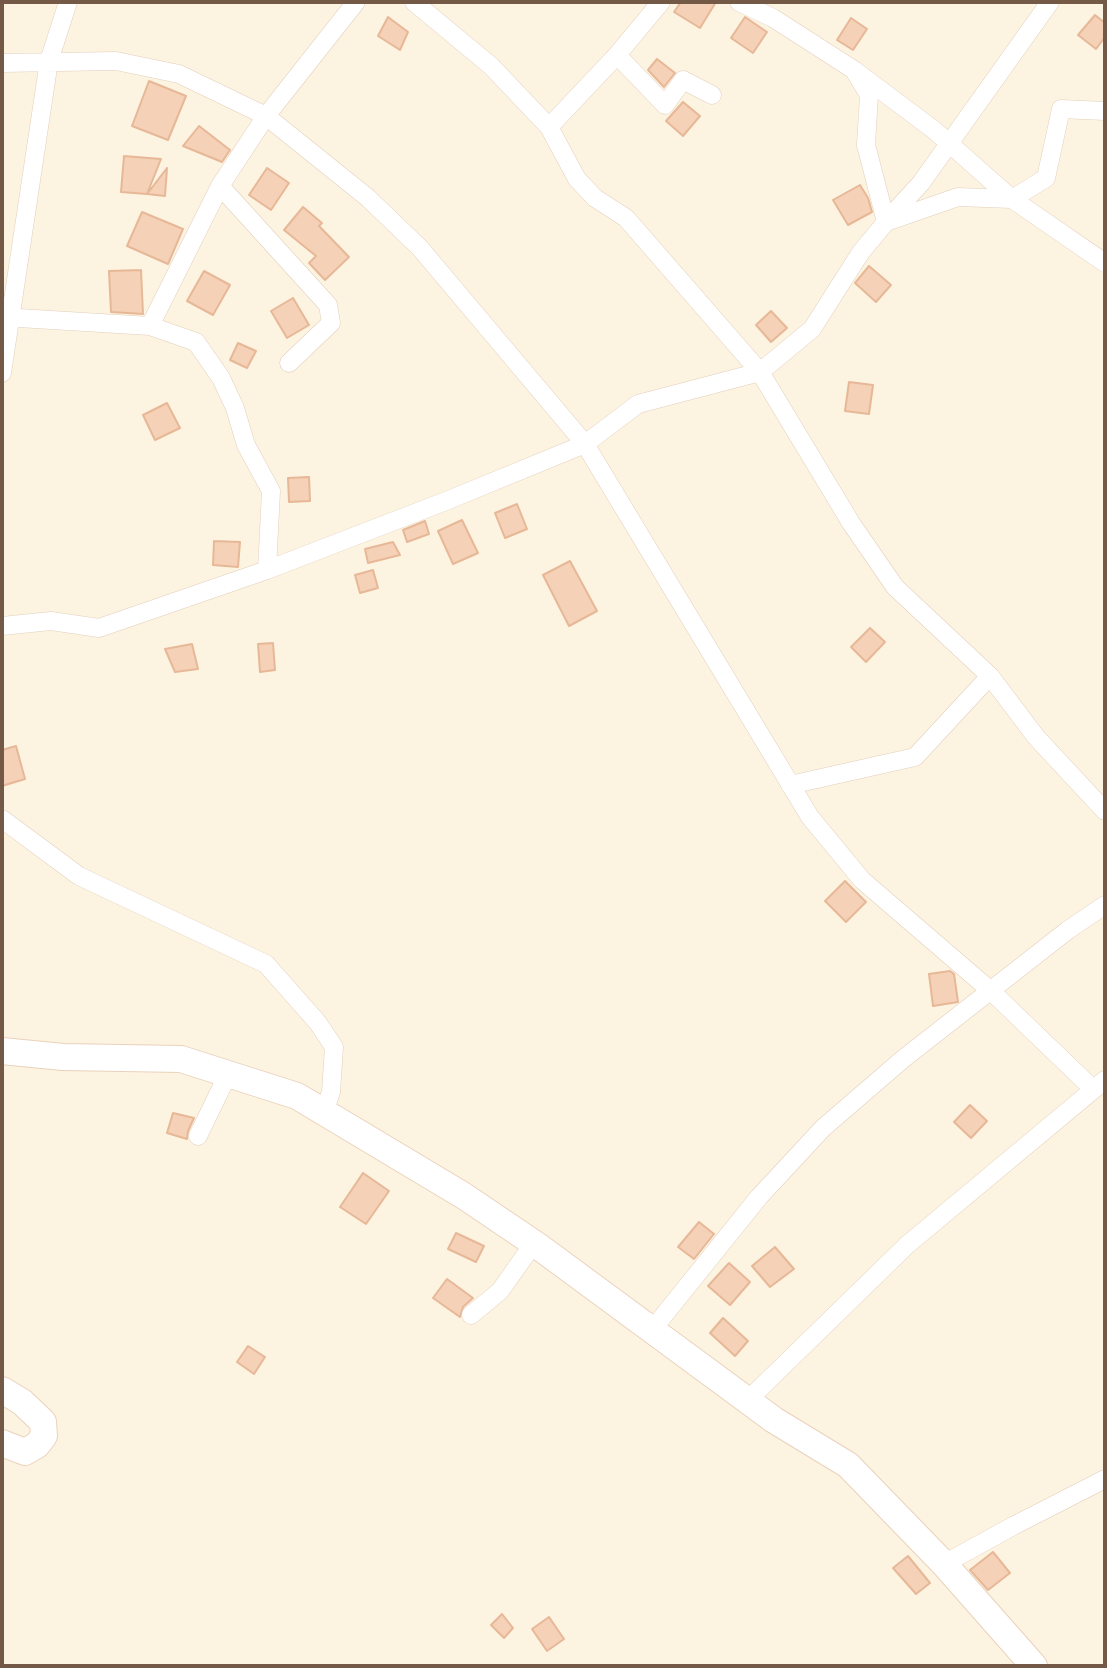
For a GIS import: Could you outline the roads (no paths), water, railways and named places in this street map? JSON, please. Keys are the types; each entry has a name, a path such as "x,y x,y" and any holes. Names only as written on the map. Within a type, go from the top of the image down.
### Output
{"street":[{"path":"2,373 6,317 50,61 68,2"},
{"path":"150,326 220,186 266,116 356,2"},
{"path":"414,2 491,66 549,127 578,179 595,198 626,218 760,372 851,523 895,587 990,676 1036,737 1105,811"},
{"path":"549,127 617,55 661,2"},
{"path":"739,2 773,18 854,70 949,144 1012,199 1105,263"},
{"path":"2,626 51,621 99,628 267,570 586,444 638,404 760,372 813,330 861,252 921,183 1050,2"},
{"path":"617,55 665,105 683,80 712,95"},
{"path":"2,63 116,61 179,74 266,116 368,198 421,248 586,444 810,817 862,880 1099,1084 907,1245 748,1400"},
{"path":"854,70 869,95 866,145 886,222"},
{"path":"886,222 958,197 1012,199 1046,178 1061,109 1105,111"},
{"path":"220,186 328,305 331,323 289,363"},
{"path":"6,317 150,326 196,342 221,378 235,408 246,445 271,491 267,570"},
{"path":"790,785 915,757 990,676"},
{"path":"2,819 79,876 266,964 318,1023 334,1047 331,1092 324,1112"},
{"path":"652,1330 758,1197 823,1128 902,1059 1068,930 1105,905"},
{"path":"2,1051 63,1057 180,1059 297,1096 324,1112 464,1196 534,1243 774,1420 848,1465 943,1564 1034,1666"},
{"path":"198,1136 228,1074"},
{"path":"471,1315 500,1291 534,1243"},
{"path":"2,1390 22,1402 43,1422 44,1436 37,1445 25,1452 2,1443"},
{"path":"943,1564 1105,1479"}]}
